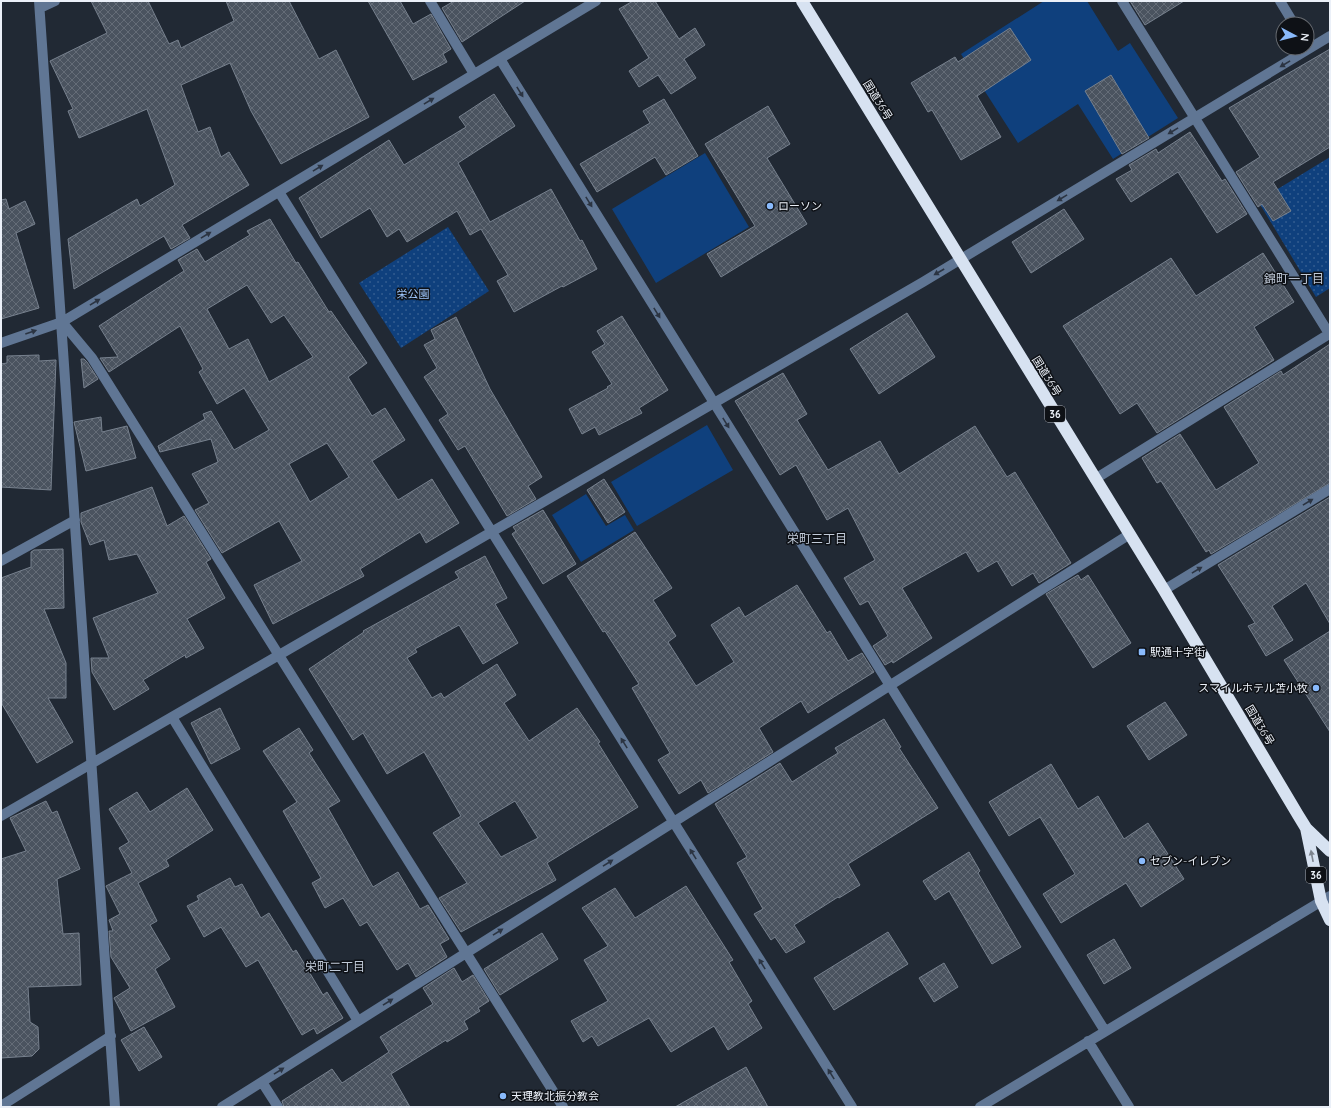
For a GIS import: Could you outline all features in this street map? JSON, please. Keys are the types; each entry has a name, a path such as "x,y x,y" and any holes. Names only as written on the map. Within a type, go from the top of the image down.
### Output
{"highway":[{"name":"国道36号","path":"802,1 1130,534 1306,828 1330,852"},
{"name":"国道36号","path":"1306,828 1326,898 1330,920"}],"street":[{"path":"55,1 39,4 115,1107"},
{"path":"430,1 474,74"},
{"path":"1,343 62,322 596,1"},
{"path":"1096,479 1329,332 1122,1"},
{"path":"1280,1 1289,16"},
{"path":"1315,44 1330,36"},
{"path":"1,816 960,260 1295,56"},
{"path":"500,59 1105,1031"},
{"path":"279,192 852,1107"},
{"path":"62,322 92,358 563,1107"},
{"path":"1164,590 1330,489"},
{"path":"1,561 75,520"},
{"path":"222,1107 1130,534"},
{"path":"172,717 358,1021"},
{"path":"980,1107 1326,898"},
{"path":"1,1106 111,1036"},
{"path":"1088,1041 1129,1107"},
{"path":"262,1082 278,1107"}],"green space":[{"path":"1044,1 1087,1 1118,51 1130,43 1178,118 1113,159 1078,104 1018,143 961,54"},
{"path":"705,153 749,227 656,283 612,209"},
{"path":"1330,157 1330,288 1316,297 1258,201"},
{"name":"栄公園","path":"448,227 489,291 401,348 359,283"},
{"path":"707,425 733,470 637,526 611,482"},
{"path":"586,494 606,526 625,515 634,530 581,562 552,515"}],"building":[{"path":"91,1 148,1 169,44 178,40 181,48 234,21 226,1 289,1 319,59 336,50 369,117 281,164 251,111 230,63 181,85 198,132 210,127 221,157 229,152 249,185 182,225 190,238 171,249 164,236 74,289 68,239 137,199 140,206 175,185 147,109 79,138 68,111 73,109 50,61 107,33"},
{"path":"368,1 400,1 413,24 431,14 451,49 443,54 447,62 413,80"},
{"path":"454,1 525,1 462,42 442,8"},
{"path":"633,1 655,1 679,39 695,28 705,45 684,59 696,78 671,94 658,75 639,87 629,71 649,58 619,9"},
{"path":"1130,1 1184,1 1145,25"},
{"path":"1010,28 1031,60 977,96 1001,137 961,160 932,110 928,112 911,83 955,57 958,62"},
{"path":"1330,49 1330,147 1273,182 1291,211 1273,221 1262,204 1258,207 1236,172 1260,157 1229,108"},
{"path":"1111,75 1149,138 1122,154 1085,91"},
{"path":"494,94 515,126 458,163 490,222 551,189 580,241 582,240 597,269 514,312 497,281 508,275 481,229 470,235 457,211 407,242 399,229 387,237 370,208 321,238 299,198 389,140 404,165 466,127 459,117"},
{"path":"664,99 698,156 666,175 655,157 597,192 580,164 650,123 643,111"},
{"path":"768,106 790,144 767,158 807,224 721,277 707,254 755,226 705,144"},
{"path":"1190,132 1222,181 1225,179 1247,214 1217,233 1178,172 1131,202 1116,179 1132,170 1129,165 1156,149 1158,153"},
{"path":"6,199 9,209 25,201 35,224 16,233 39,308 1,319 1,200"},
{"path":"1064,209 1084,239 1031,273 1012,242"},
{"path":"270,219 296,263 298,262 329,312 331,311 367,363 348,377 372,416 385,408 405,440 372,461 398,500 432,479 459,523 426,543 420,532 360,569 364,576 273,624 254,585 302,561 279,521 222,553 195,510 209,503 192,474 218,462 211,439 160,452 158,446 205,419 203,414 211,411 234,450 269,430 244,388 217,404 199,372 203,369 180,326 109,372 100,358 118,357 99,326 184,271 178,260 197,249 205,262 250,235 247,231","holes":["247,285 271,323 284,315 313,357 269,382 248,339 229,349 207,309","327,443 349,477 310,502 289,464"]},
{"path":"1263,253 1294,302 1254,327 1274,360 1157,433 1137,403 1120,414 1063,326 1171,258 1196,296"},
{"path":"907,313 935,357 879,394 850,349"},
{"path":"622,316 668,390 639,408 642,413 599,435 595,427 582,434 569,409 608,388 607,387 612,384 592,352 605,344 597,331"},
{"path":"456,317 490,389 542,477 528,486 536,499 507,516 465,446 458,450 439,420 448,414 424,377 437,368 424,345 435,339 431,330"},
{"path":"1330,344 1330,483 1211,554 1209,550 1206,552 1161,481 1157,483 1142,458 1180,434 1216,490 1259,463 1224,407 1281,371 1283,375"},
{"path":"39,355 39,361 56,360 51,490 1,487 1,364 7,363 7,356"},
{"path":"81,359 84,359 87,362 98,379 84,388"},
{"path":"783,373 807,414 797,420 828,470 880,441 899,474 975,426 1007,477 1015,472 1071,563 1039,583 1033,573 1012,586 997,561 978,572 966,552 902,588 932,638 893,663 892,661 885,665 873,646 888,636 868,601 860,605 844,578 875,560 848,508 827,520 796,465 780,475 735,401"},
{"path":"101,417 102,432 127,426 136,458 86,471 74,422"},
{"path":"604,479 625,512 608,523 587,490"},
{"path":"152,487 167,526 184,516 211,559 206,562 225,598 187,619 204,648 186,658 185,655 143,680 149,689 114,710 92,672 91,658 109,658 93,618 158,593 137,554 109,560 104,540 90,545 81,522 81,513"},
{"path":"1330,497 1330,624 1306,583 1272,606 1293,640 1266,656 1248,626 1255,623 1218,565"},
{"path":"543,510 576,564 543,584 512,534 516,531 513,527"},
{"path":"635,532 672,588 653,600 676,636 668,642 696,686 734,662 711,625 739,607 745,617 797,585 827,633 830,631 848,661 862,653 874,672 808,713 801,701 759,728 773,752 708,793 701,780 679,794 658,760 670,753 632,688 639,684 567,576"},
{"path":"63,549 64,608 44,609 66,663 66,698 48,698 73,742 37,763 2,704 1,578 31,567 31,552 34,550"},
{"path":"485,556 507,598 495,604 518,643 483,664 459,625 415,649 417,652 407,658 432,698 441,693 444,698 497,664 516,695 504,703 529,741 577,708 600,742 598,743 638,807 547,863 556,880 461,932 439,898 467,883 433,833 461,816 424,752 387,774 363,733 353,740 309,669 364,632 363,631 459,578 455,572","holes":["515,801 538,838 501,857 478,823"]},
{"path":"1078,575 1081,580 1088,575 1131,643 1093,668 1046,594"},
{"name":"スマイルホテル苫小牧","path":"1330,631 1330,732 1284,660"},
{"path":"1165,702 1187,735 1149,760 1127,726"},
{"path":"220,708 240,749 211,764 191,723"},
{"path":"884,719 901,747 899,748 938,808 848,864 860,885 794,925 805,942 786,953 775,937 771,940 754,914 763,909 737,863 747,857 715,804 780,763 792,782 838,753 835,748"},
{"path":"299,728 313,750 309,753 340,801 328,808 373,887 398,872 420,909 428,905 449,939 440,944 447,957 416,977 408,963 397,970 367,922 360,926 343,898 325,908 312,883 321,878 283,811 297,802 263,751"},
{"path":"1051,764 1078,809 1098,796 1124,839 1148,823 1184,879 1141,907 1126,883 1061,923 1043,894 1075,874 1040,817 1009,836 989,802"},
{"path":"187,788 213,830 166,860 169,866 138,883 157,921 150,925 170,959 155,969 175,1007 131,1031 114,998 130,988 111,957 109,931 113,931 109,920 120,914 106,886 132,873 119,848 129,842 109,809 137,792 150,812"},
{"path":"46,801 52,813 57,811 80,869 57,879 63,934 79,933 81,985 28,987 30,1022 38,1027 39,1049 32,1056 1,1058 1,859 26,851 10,818"},
{"path":"969,852 980,871 978,873 1021,947 992,964 949,891 935,900 923,881"},
{"path":"230,878 235,887 242,884 261,918 269,913 293,952 296,950 323,995 327,992 343,1018 317,1034 314,1028 302,1035 258,960 246,967 221,927 204,937 187,906 199,900 197,896"},
{"path":"686,886 733,960 729,962 752,1001 748,1004 762,1028 728,1050 714,1026 671,1052 649,1018 598,1046 592,1036 583,1042 571,1021 608,1001 584,960 608,946 582,908 615,888 635,918"},
{"path":"888,932 908,964 834,1010 814,978"},
{"path":"542,933 558,959 500,995 484,969"},
{"path":"1114,939 1131,968 1104,984 1087,955"},
{"path":"944,963 958,987 934,1002 919,978"},
{"path":"454,968 462,982 473,975 489,1001 478,1008 480,1011 464,1021 468,1029 447,1042 446,1040 391,1074 410,1107 284,1107 282,1101 332,1069 342,1083 389,1052 380,1037 433,1004 423,988"},
{"path":"144,1027 162,1057 139,1071 121,1040"},
{"path":"746,1067 768,1107 675,1107"}],"place":[{"name":"ローソン","path":"770,206"},
{"name":"駅通十字街","path":"1142,652"},
{"name":"スマイルホテル苫小牧","path":"1316,688"},
{"name":"セブン-イレブン","path":"1142,861"},
{"name":"天理教北振分教会","path":"503,1096"}],"district":[{"name":"錦町一丁目","path":"1294,279"},
{"name":"栄町三丁目","path":"817,539"},
{"name":"栄町二丁目","path":"335,967"}]}
